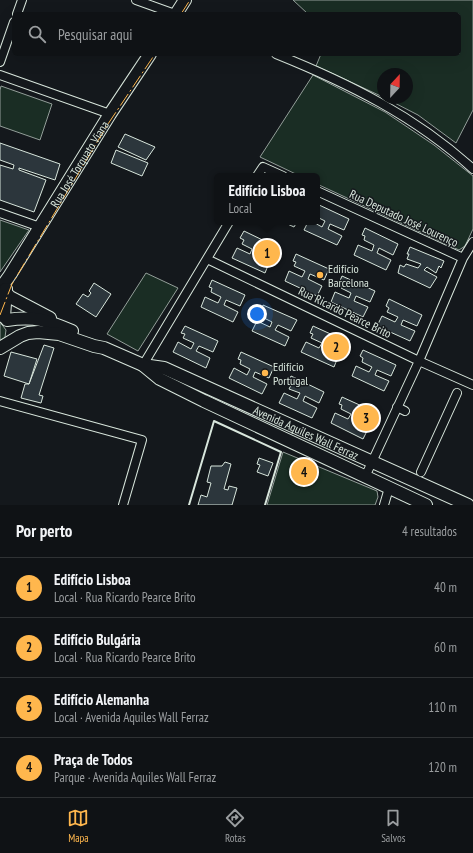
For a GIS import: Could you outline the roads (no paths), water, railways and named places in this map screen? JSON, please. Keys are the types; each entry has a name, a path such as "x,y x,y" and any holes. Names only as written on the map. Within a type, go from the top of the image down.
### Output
{"main road":[{"path":"177,12 185,0"},
{"name":"Rua José Torquato Viana","path":"3,289 10,275 110,114 148,62"},
{"path":"3,289 4,317 11,330 11,335 3,346"},
{"path":"3,289 10,297 56,321 73,332"},
{"name":"Avenida Aquiles Wall Ferraz","path":"4,317 46,320 96,341 104,348"},
{"name":"Avenida Aquiles Wall Ferraz","path":"3,346 20,336 38,332 59,334 104,348 143,364 164,368 468,505"},
{"name":"Avenida Aquiles Wall Ferraz","path":"143,364 160,379 222,410 426,505"}],"street":[{"path":"18,12 22,0"},
{"path":"136,0 170,12"},
{"path":"0,62 12,28"},
{"path":"281,56 328,75 398,112 456,154 473,169"},
{"path":"0,75 110,114"},
{"path":"259,173 263,167 276,173"},
{"name":"Rua Deputado José Lourenço","path":"320,193 463,258 473,242"},
{"path":"0,213 40,227"},
{"path":"143,364 182,306 207,259 228,225"},
{"path":"365,477 371,462 401,409 418,360 463,258"},
{"name":"Rua Ricardo Pearce Brito","path":"207,259 473,385"},
{"path":"421,472 457,393"},
{"path":"0,401 142,440 123,505"},
{"path":"384,505 389,488"}],"place":[{"name":"Edifício Lisboa","path":"267,253"},
{"name":"Edifício Barcelona","path":"320,275"},
{"name":"Edifício Bulgária","path":"336,347"},
{"name":"Edifício Portugal","path":"265,373"},
{"name":"Edifício Alemanha","path":"366,418"},
{"name":"Praça de Todos","path":"304,472"}]}
